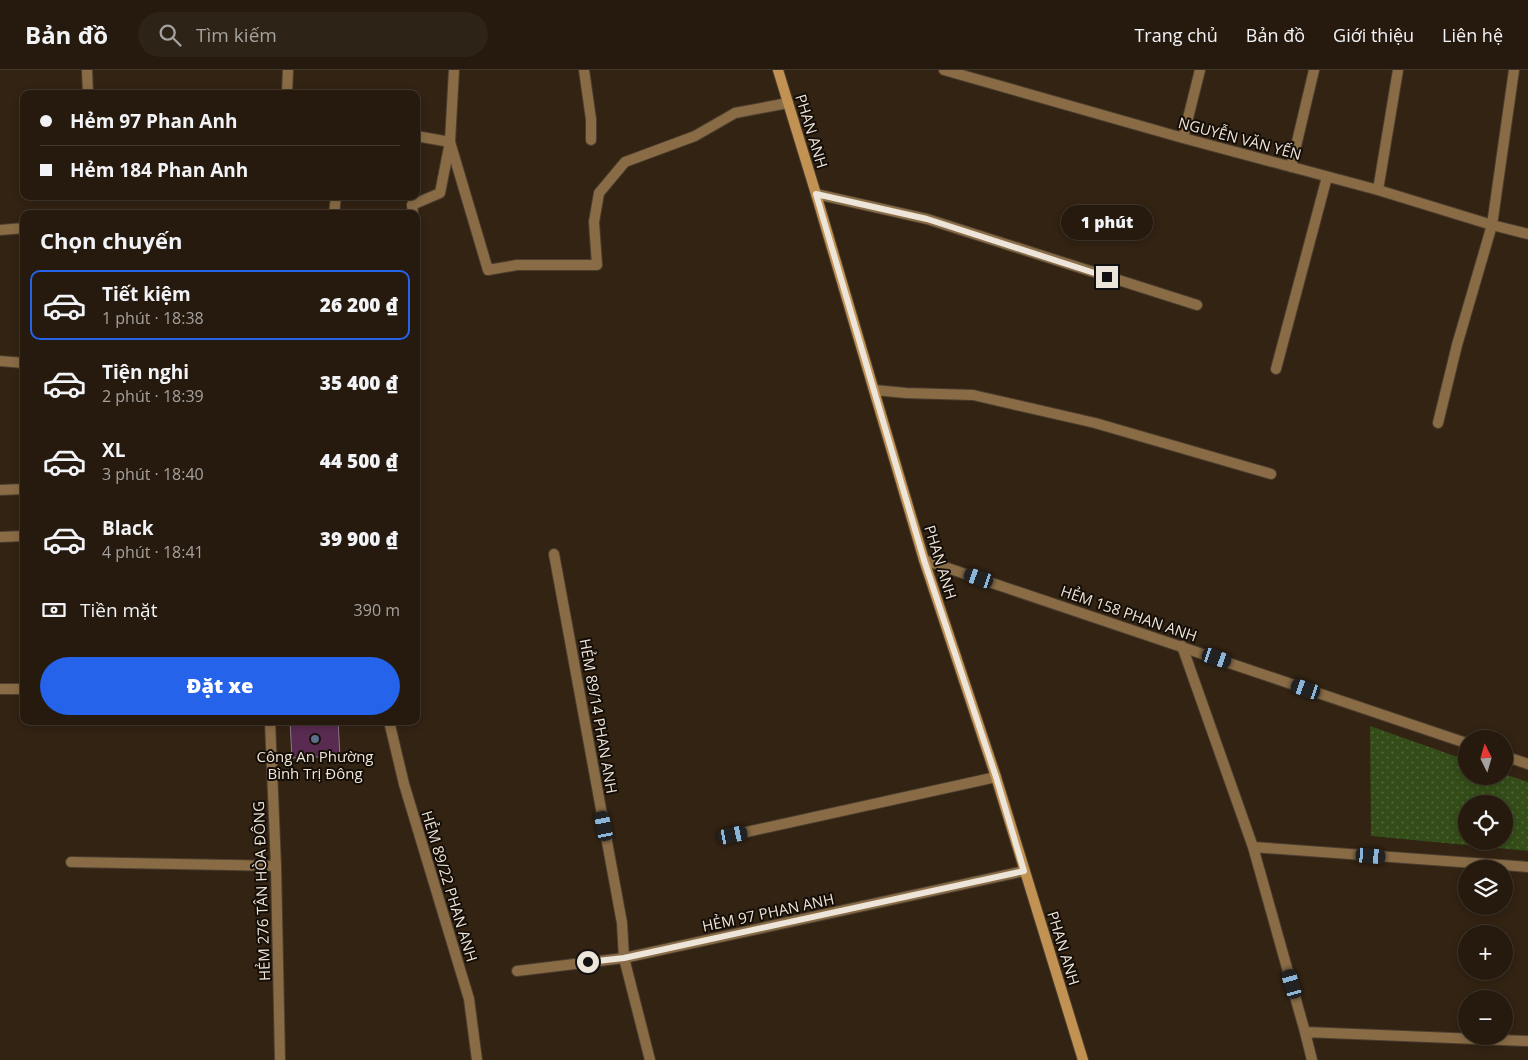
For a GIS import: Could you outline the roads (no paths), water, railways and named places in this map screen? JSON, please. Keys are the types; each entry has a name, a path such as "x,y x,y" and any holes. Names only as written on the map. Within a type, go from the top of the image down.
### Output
{"main road":[{"name":"PHAN ANH","path":"778,70 924,560 996,777 1080,1060"}],"street":[{"path":"88,70 88,90"},
{"path":"287,90 288,70"},
{"path":"413,210 412,205 440,193 450,142 454,70"},
{"path":"584,70 591,119 591,140"},
{"name":"NGUYỄN VĂN YẾN","path":"944,70 1182,138 1378,190 1528,234"},
{"path":"1182,138 1200,70"},
{"path":"1291,167 1314,70"},
{"path":"1378,190 1398,70"},
{"path":"1438,422 1457,345 1492,225 1514,70"},
{"path":"450,142 488,270 517,265 597,265 594,222 599,193 625,162 695,136 735,113 788,103"},
{"path":"420,137 450,142"},
{"path":"1276,369 1327,177"},
{"path":"816,194 927,219 1197,306"},
{"path":"0,230 20,228"},
{"path":"0,361 20,363"},
{"path":"874,390 973,395 1095,423 1271,474"},
{"path":"0,490 20,489"},
{"path":"0,537 20,536"},
{"name":"HẺM 89/14 PHAN ANH","path":"554,554 622,923 624,958 650,1060"},
{"name":"HẺM 158 PHAN ANH","path":"924,560 1458,740"},
{"path":"1182,646 1253,847 1312,1060"},
{"path":"0,689 20,689"},
{"name":"HẺM 276 TÂN HÒA ĐÔNG","path":"270,725 276,866 280,1060"},
{"name":"HẺM 89/22 PHAN ANH","path":"390,725 407,793 469,999 477,1060"},
{"path":"1513,759 1528,764"},
{"path":"733,835 996,777"},
{"path":"1253,847 1528,867"},
{"path":"71,862 276,866"},
{"name":"HẺM 97 PHAN ANH","path":"517,971 624,958 1024,871"},
{"path":"1305,1032 1528,1041"}],"place":[{"name":"Công An Phường Bình Trị Đông","path":"315,739"}]}
